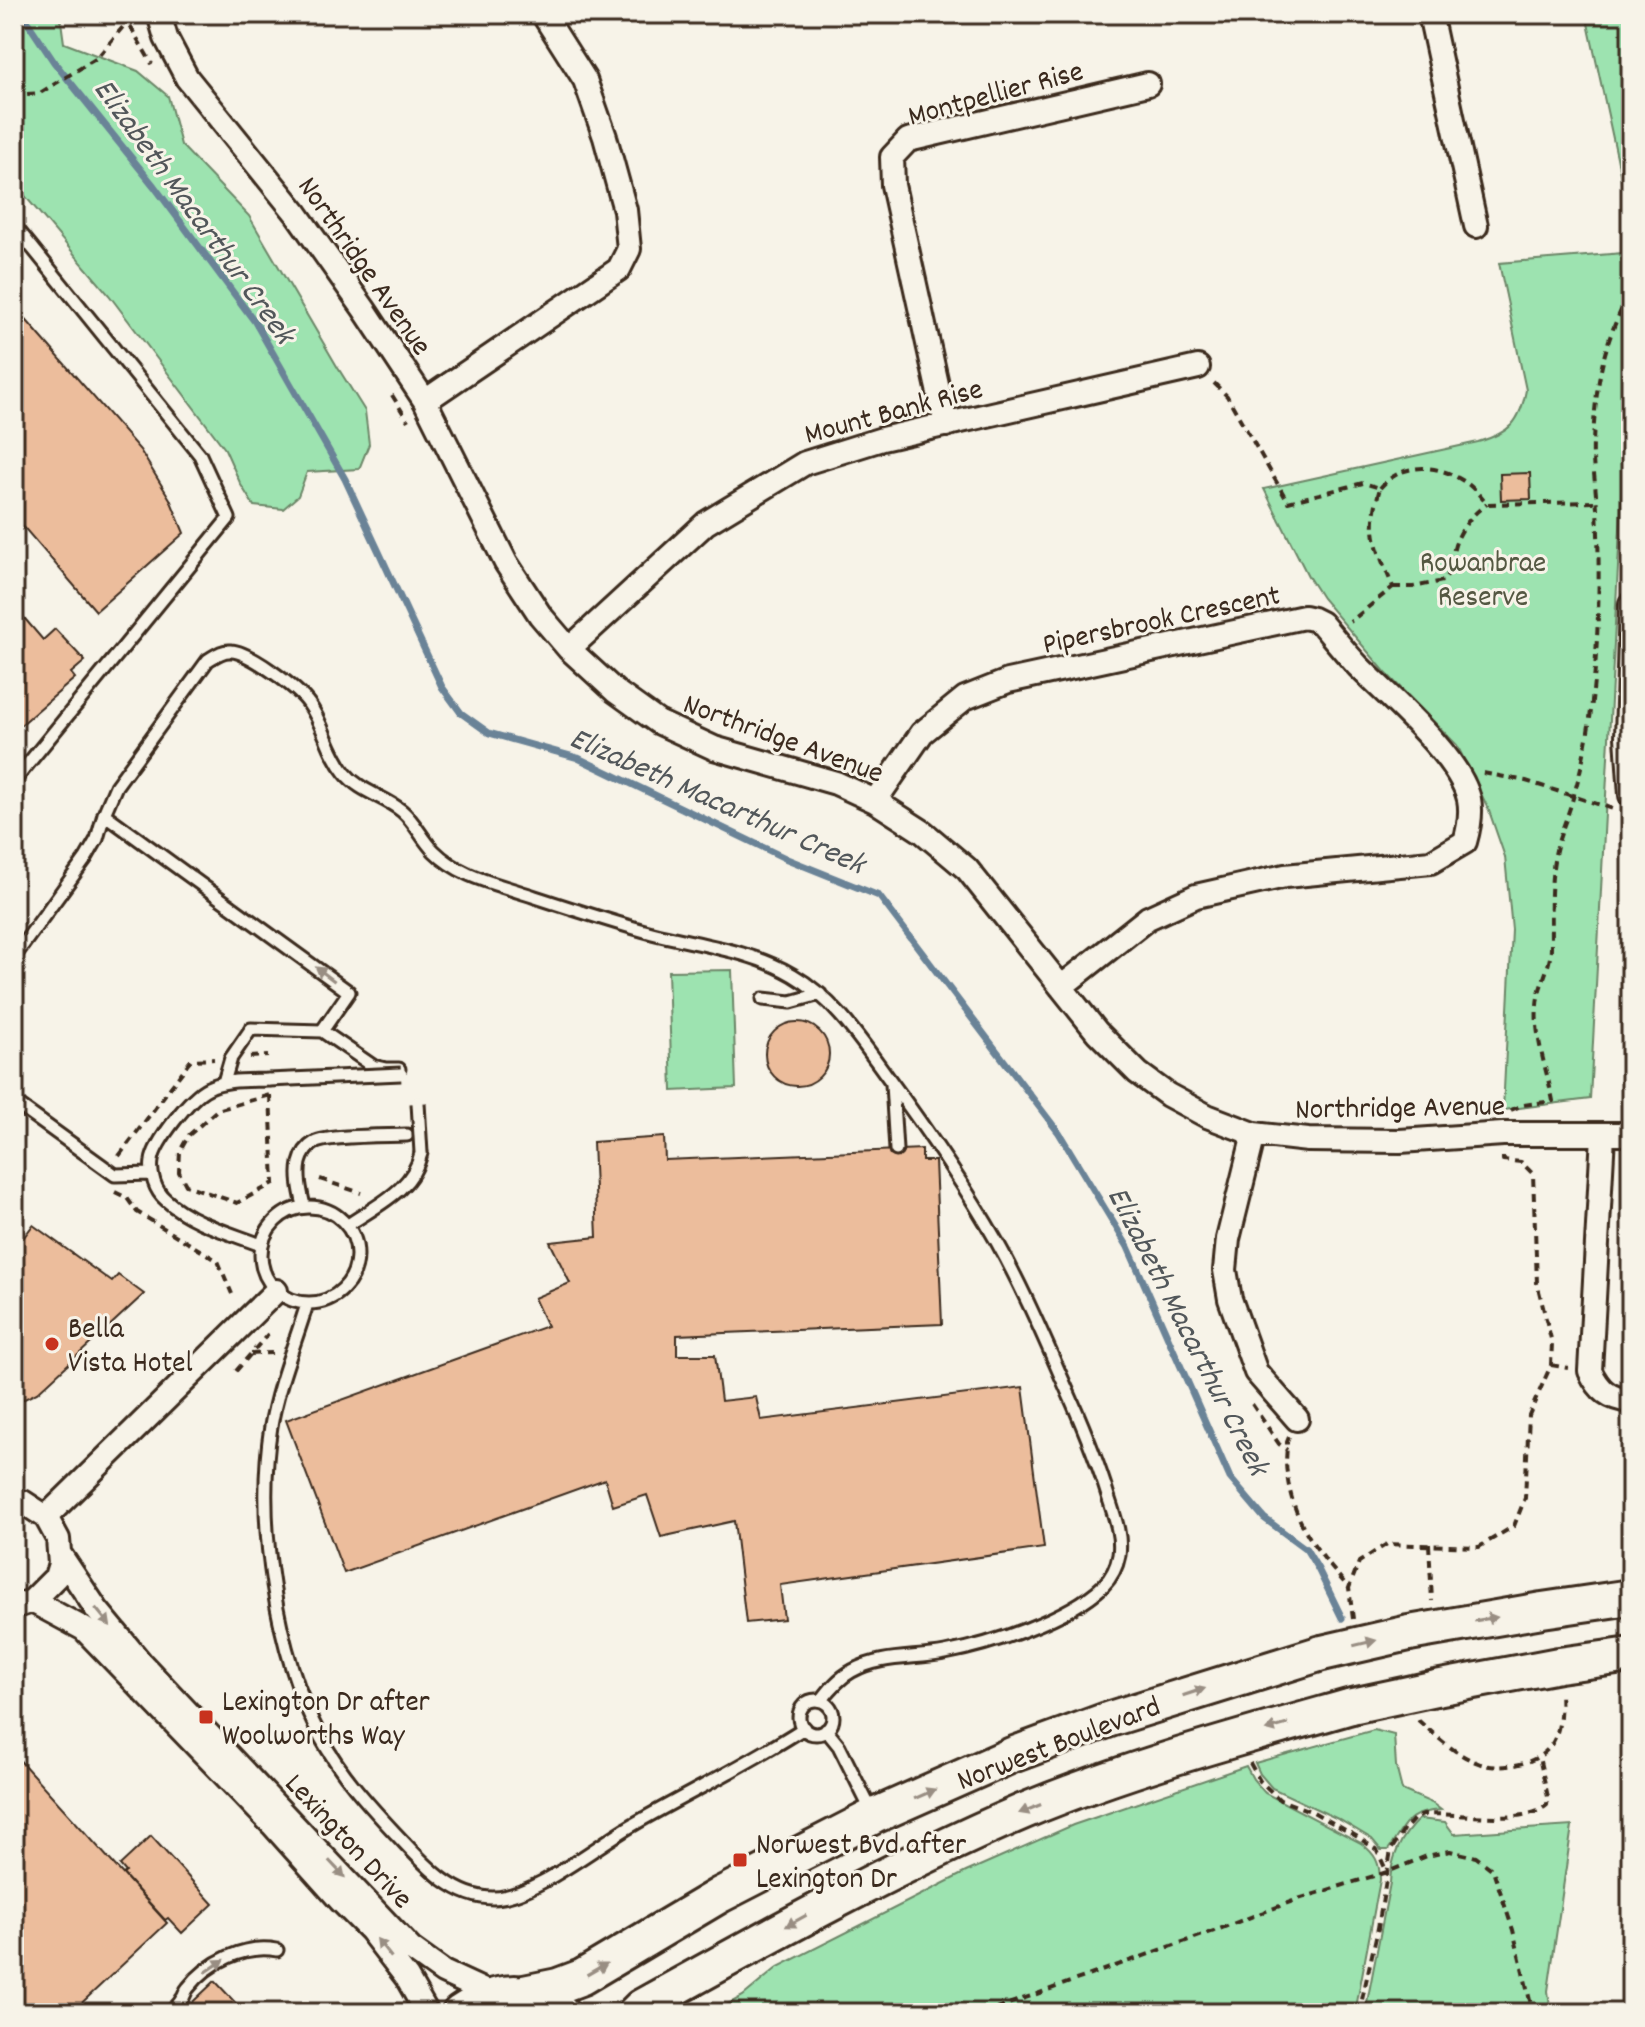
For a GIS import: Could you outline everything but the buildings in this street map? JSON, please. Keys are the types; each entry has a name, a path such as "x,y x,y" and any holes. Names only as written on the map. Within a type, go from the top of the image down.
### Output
{"main road":[{"name":"Norwest Boulevard","path":"460,2013 485,1999 558,1986 582,1977 720,1895 874,1816 1012,1755 1110,1719 1322,1653 1421,1630 1631,1597"},
{"name":"Norwest Boulevard","path":"635,2013 813,1912 918,1858 1026,1811 1131,1771 1352,1706 1559,1665 1631,1655"},
{"path":"510,1994 543,1999 562,2013"}],"street":[{"name":"Northridge Avenue","path":"159,14 166,38 187,78 296,213 425,401 506,563 540,615 569,649 615,691 658,722 714,748 836,783 875,801 923,832 967,869 1097,1032 1138,1073 1168,1095 1207,1116 1254,1134 1308,1140 1400,1141 1503,1134 1631,1134"},
{"path":"425,401 619,269 629,249 625,210 585,80 543,14"},
{"path":"1430,14 1476,226"},
{"name":"Montpellier Rise","path":"946,425 893,185 892,157 908,140 1148,84"},
{"name":"Mount Bank Rise","path":"569,649 706,523 805,463 882,439 1198,367"},
{"path":"1624,802 1631,604"},
{"name":"Pipersbrook Crescent","path":"875,801 922,733 965,698 1008,681 1304,617 1321,623 1428,737 1461,777 1469,801 1470,823 1465,842 1431,862 1285,876 1196,896 1148,918 1061,987"},
{"path":"1254,1134 1228,1239 1225,1270 1230,1299 1256,1372 1297,1419"},
{"path":"1603,1135 1590,1371 1598,1387 1611,1397 1631,1401"},
{"path":"14,1501 23,1502 46,1517 276,1291"},
{"name":"Lexington Drive","path":"46,1517 58,1539 59,1553 97,1610 141,1663 411,1949 443,1972 510,1994"},
{"path":"23,1604 56,1577 59,1553"},
{"name":"Lexington Drive","path":"23,1604 84,1629 370,1930 407,1978 427,2013"}],"lane":[{"path":"14,225 200,455 229,518 14,781"},
{"path":"14,957 86,858 97,839 116,786 208,660 220,652 233,651 247,654 297,690 309,703 344,772 358,787 398,807 410,818 432,849 467,874 652,933 764,960 795,976 820,994 841,1016 930,1135 998,1245 1043,1336 1095,1454 1117,1525 1119,1557 1108,1582 1100,1589 1041,1623 978,1645 944,1653 891,1659 854,1669 841,1677 821,1701"},
{"path":"104,814 349,992 322,1031"},
{"path":"763,999 791,1002 820,994"},
{"path":"224,1082 231,1058 251,1029 322,1031 373,1066 400,1071 224,1082 206,1088 192,1099 156,1148 152,1160 155,1186 163,1199 185,1215 261,1245"},
{"path":"892,1084 896,1150"},
{"path":"14,1102 115,1175 152,1174"},
{"path":"348,1225 408,1182 418,1168 421,1153 418,1103"},
{"path":"304,1206 299,1165 312,1144 325,1139 407,1135"},
{"path":"304,1206 330,1212 348,1225 355,1236 358,1252 356,1268 349,1283 338,1295 323,1302 307,1304 296,1302 276,1291 268,1281 260,1258 261,1245 277,1220 304,1206"},
{"path":"307,1304 277,1399 268,1451 266,1509 273,1581 285,1644 303,1696 334,1759 353,1787 431,1870 450,1885 468,1893 490,1898 513,1896 537,1885 633,1824 772,1749 804,1728"},
{"path":"810,1701 826,1703 832,1711 832,1722 826,1730 816,1733 804,1728 800,1720 802,1708 810,1701"},
{"path":"826,1730 839,1746 874,1816"},
{"path":"169,2013 181,2002 187,1989 212,1965 257,1948 277,1950"}],"path":[{"path":"14,89 27,94 40,93 97,58 127,22"},
{"path":"1500,1114 1523,1105 1553,1101 1536,1021 1537,1001 1551,951 1550,902 1556,850 1586,745 1593,692 1597,639 1593,445 1597,397 1605,350 1631,292"},
{"path":"1198,367 1227,396 1288,502 1363,483 1380,488"},
{"path":"1393,587 1377,549 1373,528 1373,511 1380,488 1389,477 1411,468 1434,468 1468,483 1487,504"},
{"path":"1334,638 1358,613 1393,587 1443,581 1452,570 1455,545 1464,528 1473,513 1487,504 1596,502"},
{"path":"1461,777 1481,772 1526,781 1573,797 1624,802"},
{"path":"270,1095 274,1183 237,1203 204,1192 186,1185 179,1172 180,1151 189,1135 217,1110 270,1095"},
{"path":"1355,1624 1349,1588 1359,1562 1387,1544 1479,1547 1514,1526 1525,1498 1529,1415 1551,1365 1552,1343 1537,1283 1533,1174 1521,1162 1503,1160"},
{"path":"320,1179 361,1193"},
{"path":"115,1192 127,1198 137,1212 218,1261 232,1294"},
{"path":"236,1371 268,1334"},
{"path":"251,1354 272,1353"},
{"path":"1297,1419 1287,1442 1287,1474 1297,1516 1320,1555 1349,1588"},
{"path":"1421,1630 1429,1544"},
{"path":"1412,1714 1445,1744 1475,1762 1490,1767 1505,1767 1539,1757 1551,1746 1559,1730 1560,1688"},
{"path":"1246,1754 1260,1781 1280,1800 1313,1812 1377,1850 1387,1872"},
{"path":"1359,2013 1391,1850 1404,1830 1414,1819 1432,1814 1476,1817 1542,1810 1547,1805 1548,1797 1539,1757"},
{"path":"983,2013 1298,1899 1450,1851 1476,1857 1493,1870 1513,1930 1533,2013"}],"green space":[{"path":"14,14 20,14 24,19 24,14 60,14 64,43 138,71 168,96 181,145 249,216 365,411 369,444 359,469 307,472 298,496 283,509 254,506 225,449 109,295 14,183"},
{"name":"Rowanbrae Reserve","path":"1586,14 1631,14 1631,452 1622,491 1590,1099 1503,1110 1512,930 1505,857 1488,808 1457,745 1386,673 1322,598 1264,489 1478,442 1498,435 1516,419 1526,390 1499,263 1623,253 1626,206"},
{"path":"732,970 736,1088 672,1091 668,971"},
{"path":"1374,1730 1394,1735 1396,1766 1402,1790 1441,1810 1413,1817 1388,1850 1381,1850 1372,1839 1340,1820 1272,1788 1255,1763"},
{"path":"1246,1766 1265,1793 1361,1843 1376,1859 1380,1880 1355,2013 712,2013 743,1996 778,1967 966,1872 1073,1825"},
{"path":"1419,1819 1445,1822 1454,1834 1572,1826 1548,1991 1551,2013 1365,2013 1392,1865 1402,1840"}],"waterway":[{"name":"Elizabeth Macarthur Creek","path":"22,14 54,62 154,186 255,322 345,479 442,687 461,713 489,733 578,758 787,859 879,896 1059,1133 1128,1247 1230,1478 1264,1518 1306,1549 1342,1618"}],"place":[{"name":"Bella Vista Hotel","path":"52,1344"},
{"name":"Lexington Dr after Woolworths Way","path":"206,1717"},
{"name":"Norwest Bvd after Lexington Dr","path":"740,1860"}]}
